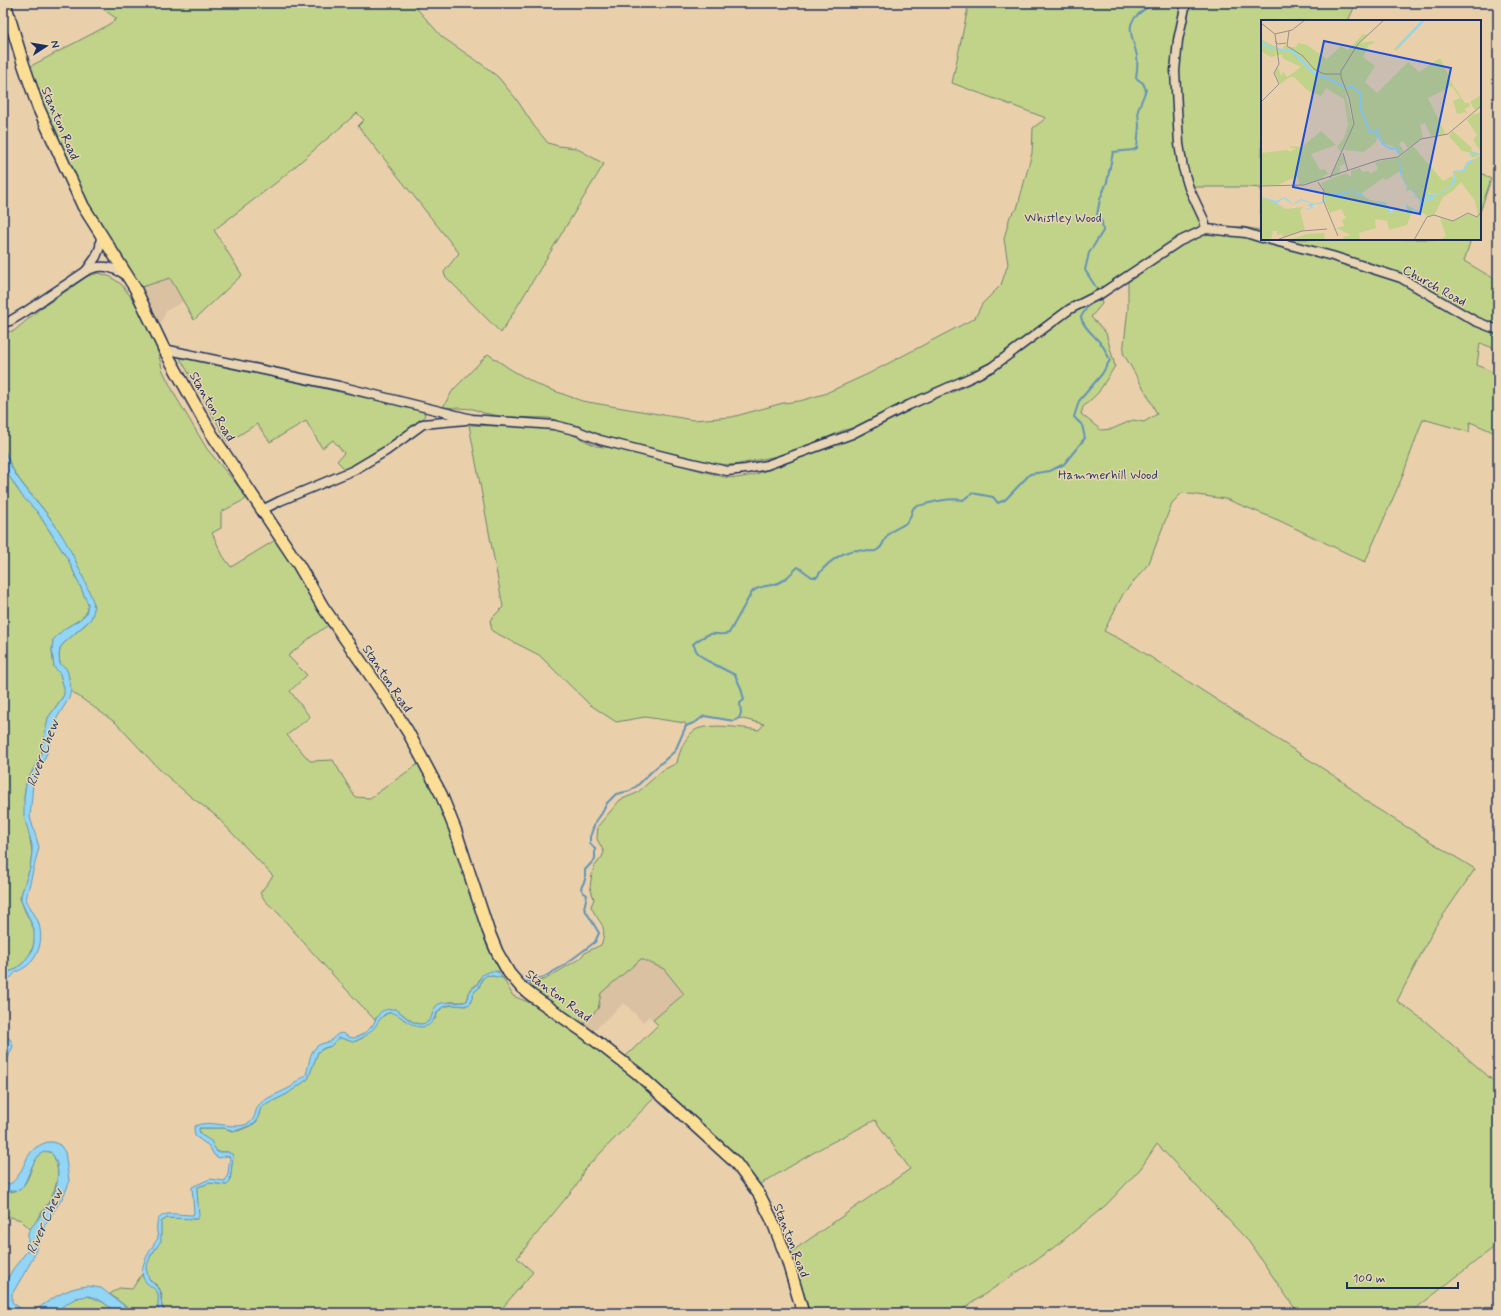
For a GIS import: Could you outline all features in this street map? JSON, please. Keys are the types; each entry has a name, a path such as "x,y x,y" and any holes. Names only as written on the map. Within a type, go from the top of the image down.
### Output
{"main road":[{"name":"Stanton Road","path":"5,3 38,108 83,206 135,288 164,349 211,433 298,564 323,607 408,732 442,794 488,930 497,952 509,973 526,991 638,1073 735,1162 759,1194 772,1220 787,1259 803,1313"}],"street":[{"path":"1186,3 1178,40 1175,71 1179,144 1183,168 1189,188 1206,229"},
{"path":"262,510 354,470 386,451 423,424 472,419 554,424 600,440 727,471 768,465 852,434 908,405 992,367 1070,309 1101,294 1180,241 1206,229 1246,233 1261,238"},
{"path":"86,271 96,257 100,247 101,235"},
{"name":"Church Road","path":"1271,240 1332,256 1401,278 1474,321 1498,330"},
{"path":"3,323 10,321 25,312 95,266 115,269 127,275"},
{"path":"164,349 339,386 472,419"}],"shaded area":[{"path":"170,278 184,301 166,311 159,327 139,288"},
{"path":"641,959 664,969 684,994 653,1020 649,1016 643,1022 624,1003 593,1031 582,1024 598,1009 601,993"}],"green space":[{"path":"92,3 412,3 442,37 498,77 517,100 534,126 548,143 576,148 604,164 501,333 445,276 444,272 459,253 358,126 364,120 357,113 277,182 214,230 242,275 194,320 170,278 139,288 108,240 73,178 29,67 117,19"},
{"path":"969,3 1182,3 1173,50 1171,72 1177,155 1181,176 1201,222 1197,229 1171,242 1132,270 1100,290 1102,304 1091,317 1106,333 1115,366 1098,393 1083,407 1081,414 1101,430 1112,429 1133,420 1144,422 1157,414 1123,353 1128,308 1128,282 1182,244 1213,227 1243,227 1260,230 1261,188 1261,240 1471,240 1464,261 1498,281 1498,350 1480,343 1477,365 1494,373 1498,359 1498,434 1470,422 1469,432 1423,419 1401,480 1365,562 1278,520 1226,499 1182,493 1172,503 1149,563 1123,594 1104,631 1135,647 1342,781 1371,805 1475,869 1435,927 1397,1001 1425,1021 1498,1085 1498,1244 1410,1313 1298,1313 1249,1242 1157,1144 1141,1168 1106,1205 1056,1246 957,1313 810,1313 791,1252 910,1169 875,1120 823,1147 759,1185 739,1157 625,1057 658,1025 653,1020 684,994 664,969 641,959 601,993 598,1009 582,1024 525,985 546,979 579,959 586,952 601,945 604,933 602,924 591,906 594,899 590,887 594,867 604,852 597,839 598,826 620,800 637,793 663,770 677,763 679,754 686,739 693,731 711,726 759,730 764,724 739,718 734,721 704,716 696,722 686,726 685,723 645,717 616,722 589,704 539,655 492,631 490,620 503,607 469,425 547,428 565,431 596,446 620,449 724,477 737,478 754,475 860,435 933,398 949,394 974,382 993,371 995,360 963,377 935,388 857,427 844,430 791,453 734,465 718,464 613,439 549,418 505,417 484,413 473,409 443,407 453,390 488,354 538,385 582,401 693,420 732,417 783,403 800,401 824,394 868,374 975,318 982,304 1001,285 1008,264 1004,239 1010,216 1017,209 1032,153 1033,128 1046,118 952,83"},
{"path":"1190,3 1356,3 1348,20 1261,20 1261,188 1193,187 1186,167 1182,143 1179,68 1180,46"},
{"path":"1481,173 1491,179 1481,209"},
{"path":"99,273 111,277 122,285 133,300 152,331 163,371 176,397 207,449 244,493 246,499 221,512 221,528 212,533 223,556 231,567 277,539 330,624 288,656 307,675 290,691 310,717 287,735 310,761 333,760 355,797 370,798 421,762 428,782 439,801 453,835 487,946 500,971 495,971 480,978 470,990 468,999 465,1002 449,1002 435,1008 432,1017 427,1023 418,1024 395,1009 376,1018 375,1020 262,897 260,893 273,876 215,815 160,770 116,723 71,691 67,673 60,664 60,648 87,623 93,615 72,555 53,522 17,476 6,455 3,442 3,332 14,331 40,309 88,276"},
{"path":"182,357 425,411 424,418 397,438 346,470 337,461 344,453 333,440 322,448 306,421 270,442 257,424 228,442 180,358"},
{"path":"3,464 17,489 38,513 69,561 88,604 86,614 64,629 53,640 52,651 54,667 60,674 65,690 64,695 48,718 41,754 26,784 24,798 32,852 30,868 20,898 34,929 35,937 29,956 23,963 14,970 3,974"},
{"path":"487,975 503,978 513,996 541,1007 549,1015 594,1044 621,1065 655,1097 583,1171 579,1182 517,1258 533,1272 498,1313 167,1313 161,1303 162,1295 159,1288 149,1280 146,1275 149,1259 160,1240 161,1222 167,1218 196,1219 198,1212 198,1187 210,1183 226,1185 230,1182 233,1155 228,1152 217,1152 200,1134 199,1128 224,1128 232,1131 238,1131 250,1126 257,1121 260,1110 263,1106 287,1094 308,1079 318,1052 331,1046 338,1038 356,1041 367,1035 382,1017 392,1012 421,1027 435,1019 438,1012 443,1007 452,1005 466,1006 471,1001 474,992 479,988 482,979"},
{"path":"47,1151 52,1153 56,1161 56,1186 49,1202 30,1229 21,1220 3,1215 3,1192 14,1191 21,1187 26,1181 35,1160 40,1154"},
{"path":"142,1274 145,1281 157,1291 158,1308 163,1313 134,1313 110,1294 119,1288 132,1289"},
{"path":"83,1296 97,1299 117,1313 52,1313 70,1301"}],"water":[{"path":"3,442 6,454 16,476 46,512 70,550 93,601 94,610 91,619 60,648 60,664 66,668 71,691 69,698 57,718 47,753 33,784 30,817 39,847 26,899 38,921 41,936 40,944 31,963 16,972 12,977 3,979 3,974 14,970 23,963 32,951 34,942 34,929 21,901 21,895 30,868 32,852 32,845 24,816 24,798 26,784 41,754 48,718 64,695 64,688 60,674 54,667 52,651 53,640 64,629 86,614 88,604 69,561 38,513 22,496 9,476 3,464"},
{"path":"491,971 498,972 503,978 487,975 482,979 479,988 474,992 470,1004 449,1005 443,1007 437,1012 429,1025 421,1027 416,1026 396,1014 388,1013 382,1017 369,1033 359,1040 353,1042 338,1038 331,1046 318,1052 308,1079 287,1094 263,1106 260,1110 257,1121 254,1124 235,1131 224,1128 199,1128 200,1134 211,1141 217,1152 228,1152 233,1155 230,1182 227,1185 210,1183 198,1187 199,1216 197,1219 167,1218 161,1222 161,1241 151,1255 146,1268 149,1279 160,1290 162,1308 167,1313 160,1311 158,1307 157,1293 144,1279 142,1274 145,1261 158,1238 158,1221 165,1214 193,1215 192,1187 210,1179 225,1181 228,1174 230,1157 227,1156 219,1158 214,1155 209,1146 195,1136 195,1126 206,1123 238,1126 249,1123 254,1118 257,1108 262,1102 290,1088 306,1075 312,1053 318,1046 323,1043 330,1042 338,1034 342,1033 353,1038 359,1036 371,1028 382,1011 389,1009 395,1009 414,1023 426,1023 431,1018 436,1006 439,1004 446,1002 461,1003 467,1001 470,991 477,985 482,975"},
{"path":"3,1035 10,1039 13,1046 6,1063 3,1080"},
{"name":"River Chew","path":"53,1142 60,1145 65,1152 69,1180 68,1186 63,1197 45,1225 32,1260 12,1294 12,1302 26,1313 7,1313 3,1309 3,1286 13,1269 28,1250 28,1232 44,1210 55,1191 58,1173 54,1156 50,1152 44,1152 40,1155 32,1166 20,1190 3,1192 3,1183 10,1184 16,1179 33,1150 39,1145"},
{"path":"88,1286 101,1288 134,1313 117,1313 103,1302 89,1296 76,1298 52,1313 30,1313 64,1292 79,1287"}],"waterway":[{"path":"1096,294 1097,289 1085,270 1089,253 1103,231 1102,222 1097,215 1100,199 1107,182 1113,152 1133,150 1137,148 1139,126 1138,110 1146,90 1143,83 1136,78 1137,56 1131,33 1131,27 1135,17 1150,6 1151,3"},
{"path":"522,983 544,977 563,966 595,942 599,933 584,908 587,895 581,888 585,880 585,870 595,859 595,849 590,843 590,837 595,823 607,803 616,794 630,791 638,785 675,751 686,726 696,722 704,716 734,721 739,718 741,713 740,703 744,700 741,688 735,675 706,660 697,652 693,644 710,634 729,633 752,592 758,588 781,582 798,567 812,577 817,577 829,563 845,553 856,550 878,550 890,533 908,521 914,507 945,500 963,500 972,493 993,497 998,503 1005,500 1030,474 1050,471 1064,464 1085,438 1082,425 1074,417 1079,401 1102,374 1110,360 1104,348 1082,321 1081,317 1087,307 1095,300"}],"park label":[{"name":"Whistley Wood","path":"1063,217"},
{"name":"Hammerhill Wood","path":"1108,474"}]}
